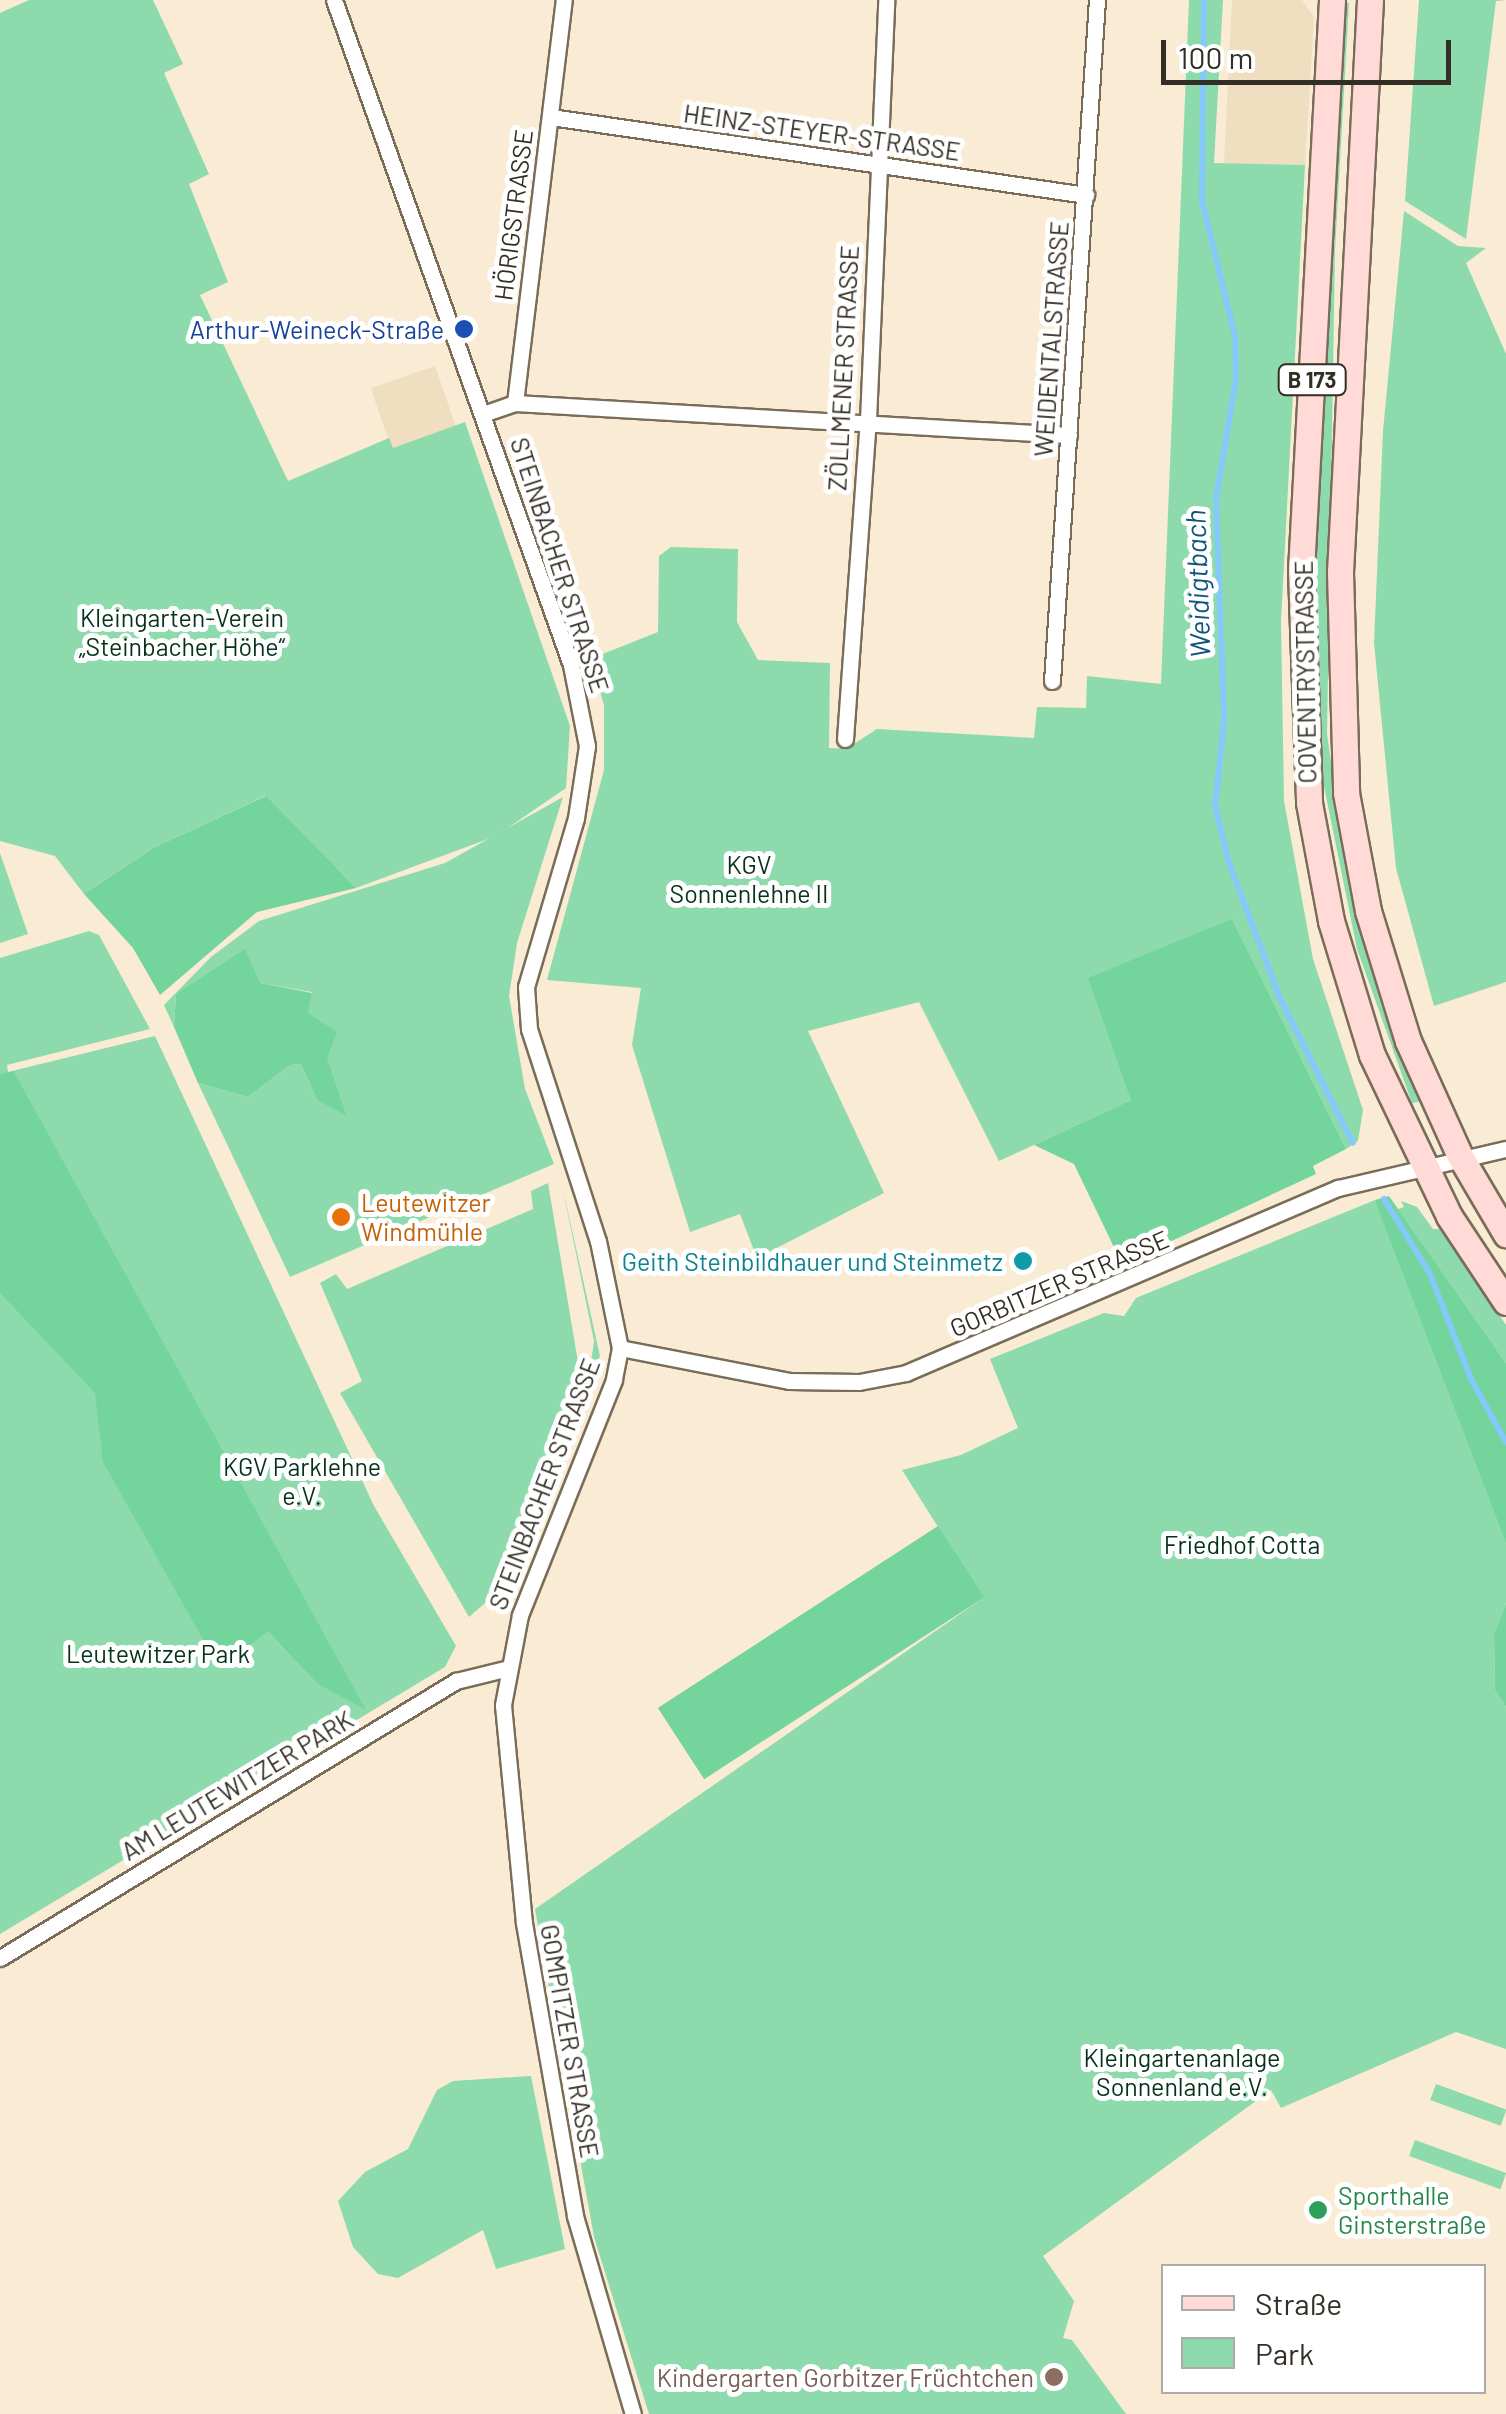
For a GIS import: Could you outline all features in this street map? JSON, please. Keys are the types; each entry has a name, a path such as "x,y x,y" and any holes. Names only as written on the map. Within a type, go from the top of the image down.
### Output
{"main road":[{"name":"COVENTRYSTRASSE","path":"1332,0 1301,571 1302,733 1339,951 1372,1055 1422,1163 1506,1302"},
{"name":"COVENTRYSTRASSE","path":"1370,0 1340,572 1340,726 1356,857 1384,969 1460,1156 1506,1234"}],"street":[{"name":"STEINBACHER STRASSE","path":"334,0 483,414 582,708 585,783 536,944 526,988 528,1030 598,1241 620,1348 614,1380 520,1615 505,1669"},
{"name":"HÖRIGSTRASSE","path":"515,403 564,0"},
{"name":"ZÖLLMENER STRASSE","path":"846,739 868,420 886,0"},
{"name":"WEIDENTALSTRASSE","path":"1052,681 1097,0"},
{"name":"HEINZ-STEYER-STRASSE","path":"551,117 1086,195"},
{"path":"483,414 515,403 868,420 1070,435"},
{"name":"GORBITZER STRASSE","path":"620,1348 789,1380 859,1382 906,1373 1338,1188 1422,1163 1506,1149"},
{"name":"AM LEUTEWITZER PARK","path":"0,1958 456,1681 505,1669"},
{"name":"GOMPITZER STRASSE","path":"505,1669 505,1739 532,1979 581,2243 633,2414"}],"shaded area":[{"path":"1232,0 1302,0 1314,17 1305,165 1224,164"},
{"path":"435,366 456,427 392,449 371,388"}],"green space":[{"name":"Kleingarten-Verein „Steinbacher Höhe“","path":"29,0 153,0 183,64 164,73 209,174 189,184 228,282 200,295 288,481 389,438 393,448 465,422 570,726 566,788 496,836 356,888 265,796 155,847 84,894 55,856 0,841 0,13"},
{"name":"KGV Sonnenlehne II","path":"1189,0 1223,0 1214,163 1305,165 1281,621 1284,801 1313,959 1363,1110 1358,1141 1346,1149 1232,919 1131,1100 999,1161 919,1002 808,1031 884,1193 757,1258 740,1214 690,1232 632,1045 641,988 547,980 604,770 604,705 590,659 658,632 659,556 671,547 738,549 737,622 758,660 830,663 829,748 846,749 877,729 1034,738 1037,707 1086,708 1087,676 1161,684"},
{"path":"1419,0 1506,0 1496,1 1466,239 1405,201"},
{"path":"1340,2 1349,3 1335,250 1327,734 1349,887 1382,1007 1422,1101 1412,1103 1357,949 1315,742 1312,560"},
{"path":"1404,211 1458,246 1486,248 1466,263 1506,354 1506,982 1434,1006 1396,868 1374,643 1383,431"},
{"path":"266,796 356,888 257,912 160,995 133,948 84,894 155,847"},
{"path":"563,797 517,943 509,996 525,1089 554,1164 290,1277 198,1083 248,1097 290,1065 301,1064 317,1100 345,1113 307,1013 312,992 259,983 176,994 174,1027 164,1005 211,957 259,921 445,863"},
{"path":"0,853 28,934 0,943"},
{"path":"1232,919 1346,1149 1313,1166 1316,1174 1122,1264 1074,1164 1034,1145 1131,1100 1088,978"},
{"name":"Leutewitzer Park","path":"89,931 99,935 150,1029 7,1065 8,1072 155,1036 374,1506 456,1646 445,1667 0,1934 0,958"},
{"path":"245,949 260,983 312,993 308,1013 337,1032 327,1058 346,1115 317,1100 301,1064 290,1065 248,1097 198,1083 174,1027 176,994"},
{"path":"14,1071 366,1710 318,1684 268,1631 233,1659 208,1648 103,1462 95,1393 0,1293 0,1074"},
{"path":"548,1183 581,1380 588,1383 594,1341 562,1185 600,1356 534,1537 508,1583 469,1617 340,1393 362,1381 320,1283 336,1274 347,1289 533,1209 531,1191"},
{"path":"1389,1196 1506,1363 1506,1544 1378,1209 1375,1200"},
{"path":"1375,1200 1506,1544 1506,1603 1494,1634 1495,1690 1506,1707 1506,2049 1456,2032 1281,2108 1271,2090 1043,2256 1074,2301 1063,2338 1072,2340 1126,2414 649,2414 594,2237 535,1909 983,1598 902,1470 961,1455 1018,1428 990,1359 1104,1313 1124,1316 1136,1298"},
{"path":"1401,1201 1417,1207 1433,1229 1442,1229 1506,1325 1506,1363 1398,1209 1404,1207"},
{"path":"938,1526 984,1597 704,1779 658,1708"},
{"path":"1506,1603 1506,1707 1495,1690 1494,1634"},
{"path":"531,2076 565,2249 496,2269 483,2230 398,2278 378,2274 353,2247 338,2201 365,2172 408,2149 437,2090 453,2081"},
{"path":"1436,2084 1506,2109 1501,2126 1430,2100"},
{"path":"1415,2140 1506,2173 1500,2189 1409,2156"}],"waterway":[{"name":"Weidigtbach","path":"1204,0 1202,201 1235,336 1236,379 1216,498 1224,721 1215,806 1229,863 1280,998 1353,1143"},
{"name":"Weidigtbach","path":"1384,1199 1430,1274 1472,1381 1506,1442"}],"place":[{"name":"Arthur-Weineck-Straße","path":"464,329"},
{"name":"Leutewitzer Windmühle","path":"341,1217"},
{"name":"Geith Steinbildhauer und Steinmetz","path":"1023,1261"},
{"name":"Sporthalle Ginsterstraße","path":"1318,2210"},
{"name":"Kindergarten Gorbitzer Früchtchen","path":"1054,2377"}],"park label":[{"name":"KGV Parklehne e.V.","path":"302,1482"},
{"name":"Friedhof Cotta","path":"1242,1544"},
{"name":"Kleingartenanlage Sonnenland e.V.","path":"1182,2072"}]}
